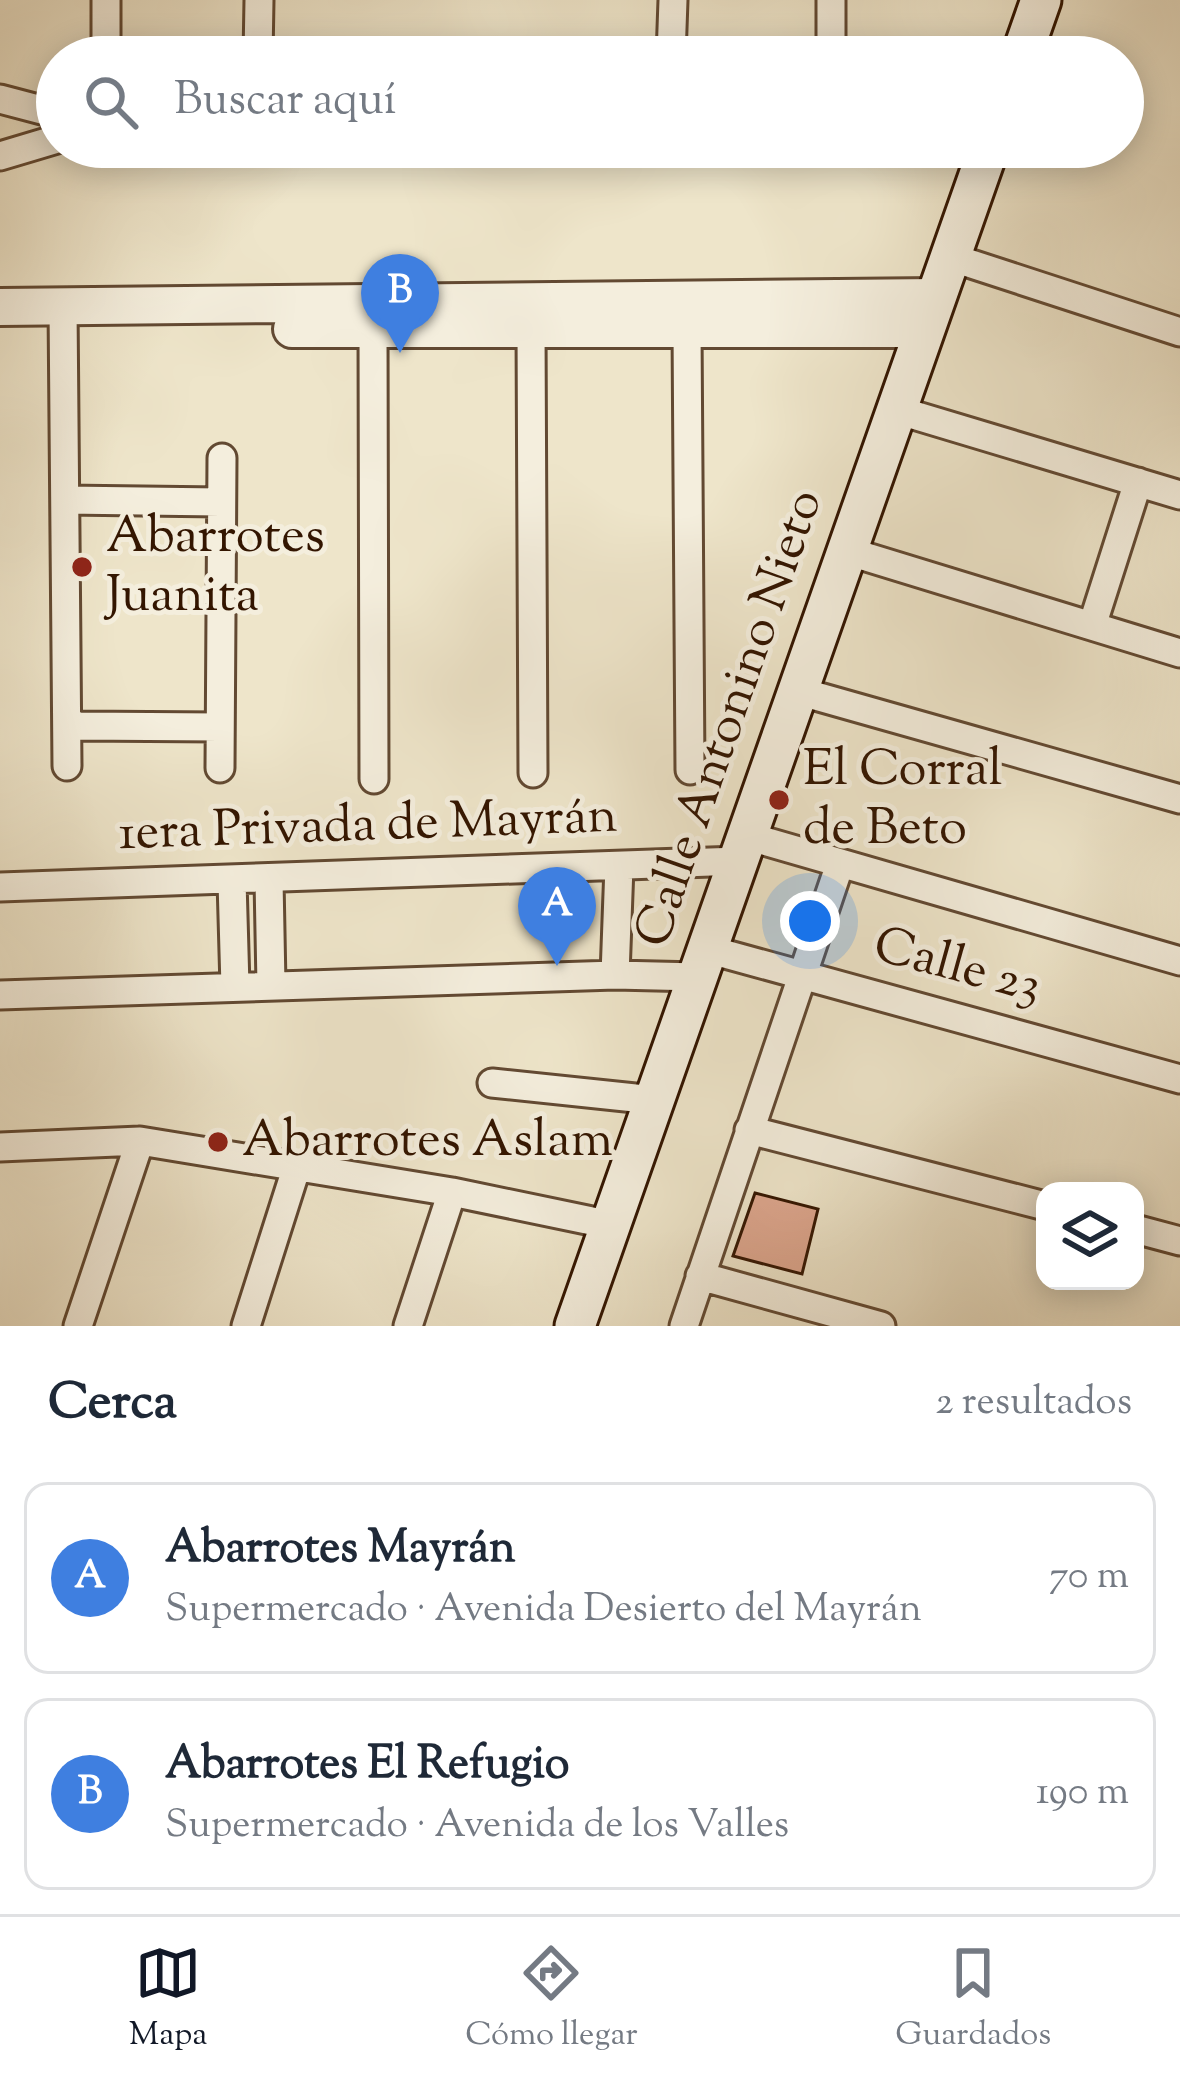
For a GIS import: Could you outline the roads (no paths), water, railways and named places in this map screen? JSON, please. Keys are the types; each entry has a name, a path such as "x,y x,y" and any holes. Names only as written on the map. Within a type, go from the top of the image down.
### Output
{"main road":[{"path":"1028,36 1041,0"},
{"name":"Calle Antonino Nieto","path":"575,1326 982,168"}],"street":[{"path":"106,0 106,36"},
{"path":"258,36 259,0"},
{"path":"671,36 673,0"},
{"path":"831,0 831,36"},
{"path":"0,99 36,108"},
{"path":"0,156 36,145"},
{"path":"950,257 1180,332"},
{"path":"0,307 63,318"},
{"path":"0,329 63,318 931,313"},
{"path":"237,317 373,329 531,329 608,314 687,328 931,313"},
{"path":"63,318 67,766"},
{"path":"687,328 690,770"},
{"path":"373,329 374,779"},
{"path":"531,329 533,773"},
{"path":"897,410 1180,495"},
{"path":"220,768 222,458"},
{"path":"1092,626 1138,482"},
{"path":"65,500 220,502"},
{"path":"847,551 1180,652"},
{"path":"798,691 1180,799"},
{"path":"67,721 78,726 219,727"},
{"name":"1era Privada de Mayrán","path":"0,887 619,866 743,849 841,864 1180,961"},
{"path":"684,1326 841,864"},
{"path":"615,975 619,866"},
{"path":"269,880 271,986"},
{"path":"232,881 235,987"},
{"name":"Calle 23","path":"0,995 615,975 703,963 802,975 1180,1079"},
{"path":"492,1083 654,1100"},
{"path":"749,1130 1036,1204"},
{"path":"0,1147 140,1141 452,1192 611,1225"},
{"path":"78,1326 140,1141"},
{"path":"245,1326 297,1166"},
{"path":"408,1326 452,1192"},
{"path":"1144,1231 1180,1240"},
{"path":"700,1276 881,1326"}],"place":[{"name":"Abarrotes El Refugio","path":"400,353"},
{"name":"Abarrotes Juanita","path":"82,567"},
{"name":"El Corral de Beto","path":"779,800"},
{"name":"Abarrotes Mayrán","path":"557,966"},
{"name":"Abarrotes Aslam","path":"218,1142"}]}
